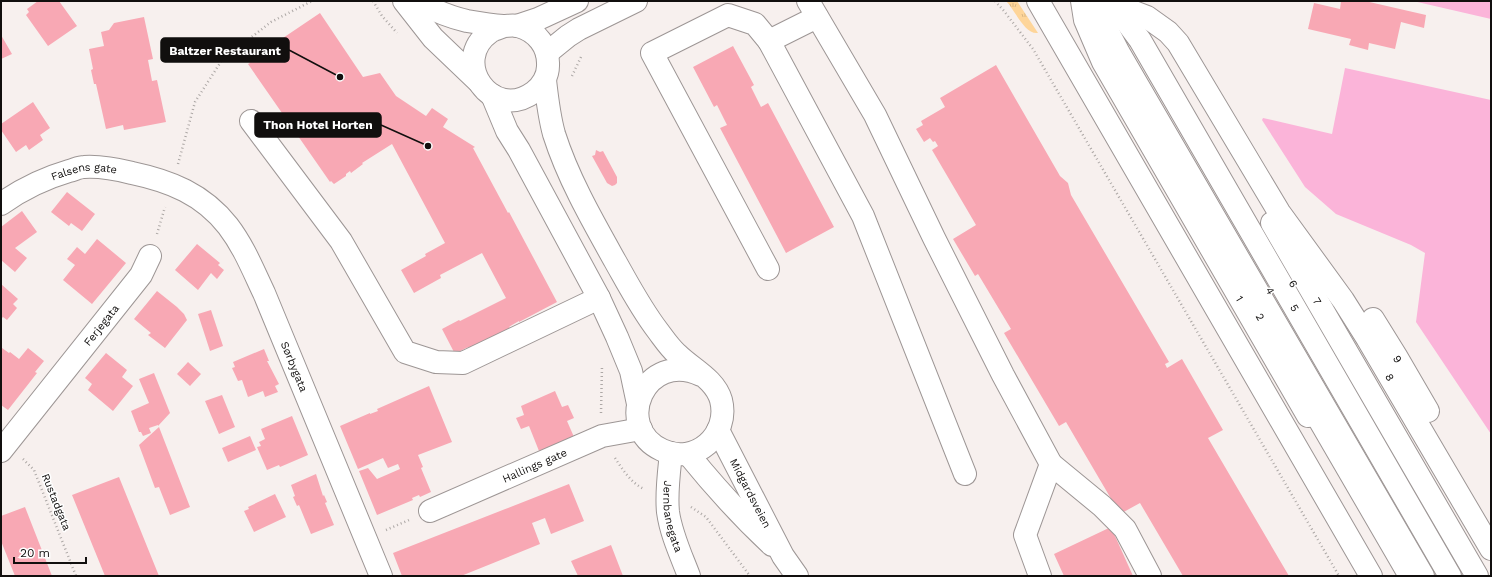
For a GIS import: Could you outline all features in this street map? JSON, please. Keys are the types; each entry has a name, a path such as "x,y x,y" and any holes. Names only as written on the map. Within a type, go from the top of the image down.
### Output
{"main road":[{"path":"404,1 433,38 485,88 504,100 516,100 528,97 538,90 545,80"},
{"path":"416,1 438,12 466,21 511,26 530,31 541,40 547,53 548,67 545,80 554,134 567,169 595,227 640,305 658,331 676,354 710,381 721,399 723,410 722,420 712,441 705,446 679,454 662,450 654,446 647,439 641,429 638,421 638,404 631,371 599,298 474,68 475,53 481,41 491,31 511,26 538,19 577,1"},
{"path":"547,53 579,29 636,1"},
{"path":"1038,1 1371,576"},
{"path":"1082,1 1085,20 1106,60"},
{"path":"1087,1 1106,60"},
{"path":"1108,3 1134,16 1144,36 1178,43 1236,141 1286,209"},
{"path":"1108,3 1118,53 1423,576"},
{"path":"769,41 812,9 875,115 934,238 996,361 1052,464 1102,506 1125,529 1150,576"},
{"path":"768,268 652,53 728,15 755,24 769,41 864,216 966,474"},
{"name":"4","path":"1144,36 1436,576"},
{"name":"5","path":"1144,36 1450,576"},
{"name":"6","path":"1144,36 1462,576"},
{"name":"7","path":"1144,36 1478,576"},
{"name":"1","path":"1106,60 1401,576"},
{"name":"2","path":"1106,60 1410,576"},
{"path":"251,121 341,241 405,352 436,362 463,363 599,298"},
{"name":"Falsens gate","path":"1,204 35,183 82,167 108,168 149,176 172,184"},
{"name":"Sørbygata","path":"172,184 192,194 211,208 228,225 246,253 381,576"},
{"name":"9","path":"1286,209 1320,243 1355,292 1396,356 1491,519"},
{"name":"8","path":"1286,209 1367,338 1491,549"},
{"name":"Ferjegata","path":"4,448 141,275 150,256"},
{"path":"638,404 646,385 662,373 682,369 701,375"},
{"name":"Hallings gate","path":"430,511 602,436 641,429"},
{"name":"Midgardsveien","path":"718,430 783,556 797,576"},
{"name":"Midgardsveien","path":"679,454 715,487 748,523 783,556"},
{"name":"Jernbanegata","path":"679,454 668,501 668,512 674,537 689,576"},
{"path":"1040,576 1025,536 1052,464"}],"path":[{"path":"150,256 195,102 222,60 271,22 312,1"},
{"path":"995,1 1004,10 1033,49 1339,576"},
{"path":"571,79 573,72 583,54"},
{"path":"600,361 602,367 602,436 624,472 640,487 668,501 694,508 706,516 750,576"},
{"name":"Rustadgata","path":"4,448 34,470 76,576"},
{"path":"366,538 430,511"}],"green space":[{"path":"1006,1 1017,1 1038,33 1033,33 1020,21"}],"shaded area":[{"path":"1413,1 1491,1 1491,19"},
{"path":"1345,68 1491,100 1491,434 1416,322 1425,253 1411,245 1336,214 1305,187 1262,120 1263,118 1332,134"}],"building":[{"path":"38,1 59,1 77,26 48,46 26,15 29,12 27,9"},
{"path":"1341,1 1365,1 1426,15 1424,28 1401,22 1395,49 1369,43 1368,50 1349,45 1351,39 1308,29 1314,3 1340,9"},
{"path":"320,13 363,77 380,73 396,96 426,116 432,108 448,119 443,127 475,147 473,148 557,302 519,321 509,327 510,328 471,349 470,347 466,348 455,354 442,329 506,298 482,253 440,275 441,278 414,293 401,270 445,243 392,144 362,163 363,164 351,173 350,171 346,174 346,176 334,184 331,181 330,182 248,64 261,53 263,56 267,53 265,50 281,41 280,40"},
{"path":"144,17 153,59 148,60 152,81 157,80 166,122 124,130 123,125 106,129 96,84 94,84 91,70 93,69 89,49 104,46 101,32 109,30 114,23"},
{"path":"1,35 12,54 1,59"},
{"path":"733,46 754,85 751,87 761,107 768,103 834,227 786,253 720,128 727,125 717,105 714,107 693,67"},
{"path":"996,65 1060,176 1068,183 1071,195 1169,362 1165,364 1167,368 1182,359 1223,430 1208,438 1289,576 1183,576 1140,503 1120,514 1066,422 1059,426 1004,333 1011,329 978,274 975,276 953,239 976,225 932,150 938,146 935,141 933,142 930,138 924,142 916,129 923,125 921,121 945,107 940,98"},
{"path":"33,102 50,128 40,135 43,140 29,150 26,145 16,152 1,130 1,124"},
{"path":"596,150 600,152 603,151 617,177 617,183 615,185 612,186 607,183 592,156 595,155"},
{"path":"67,192 95,214 82,231 71,223 69,226 51,212"},
{"path":"22,211 37,232 15,248 27,258 15,272 1,260 1,227"},
{"path":"97,239 126,263 92,304 63,280 75,265 67,259 77,247 85,254"},
{"path":"197,244 220,263 218,265 224,270 217,279 211,273 198,290 175,270"},
{"path":"1,284 18,299 13,304 17,308 7,320 3,317 1,319"},
{"path":"157,291 177,307 184,314 187,320 165,348 148,335 151,333 134,319"},
{"path":"211,310 223,346 210,351 198,314"},
{"path":"2,348 19,359 28,348 44,361 35,372 37,373 8,410 1,405"},
{"path":"264,349 269,361 267,361 279,384 275,386 278,392 265,397 263,391 248,397 242,380 238,381 232,368 235,367 233,362"},
{"path":"106,353 127,370 122,377 133,386 113,411 88,390 92,384 85,378"},
{"path":"188,362 201,374 190,386 177,374"},
{"path":"154,373 170,413 158,426 149,428 151,433 143,436 141,432 139,432 131,411 149,403 139,379"},
{"path":"429,386 452,442 418,455 423,467 421,468 431,492 420,497 419,495 412,498 413,500 377,515 359,471 368,468 377,479 400,469 398,464 388,468 383,458 358,469 340,426 378,411 377,409"},
{"path":"555,391 562,407 568,405 574,418 567,421 574,437 539,451 529,426 521,429 516,418 524,415 521,406"},
{"path":"222,395 235,427 219,434 205,401"},
{"path":"292,416 308,455 280,467 279,465 267,470 257,447 261,446 259,442 265,439 261,429"},
{"path":"159,427 190,507 170,515 159,487 155,488 139,445"},
{"path":"250,436 256,450 228,462 222,448"},
{"path":"316,474 334,525 311,534 299,505 297,506 293,497 295,496 291,485"},
{"path":"119,477 159,576 105,576 72,495"},
{"path":"569,484 584,521 551,534 545,518 532,523 540,544 461,576 402,576 393,553"},
{"path":"275,494 286,517 254,532 244,511 249,509 248,507"},
{"path":"25,507 52,576 15,576 1,541 1,516"},
{"path":"1111,527 1133,576 1064,576 1054,554"},
{"path":"611,545 623,576 578,576 571,561"}],"place":[{"name":"Baltzer Restaurant","path":"340,77"},
{"name":"Thon Hotel Horten","path":"428,146"}]}
